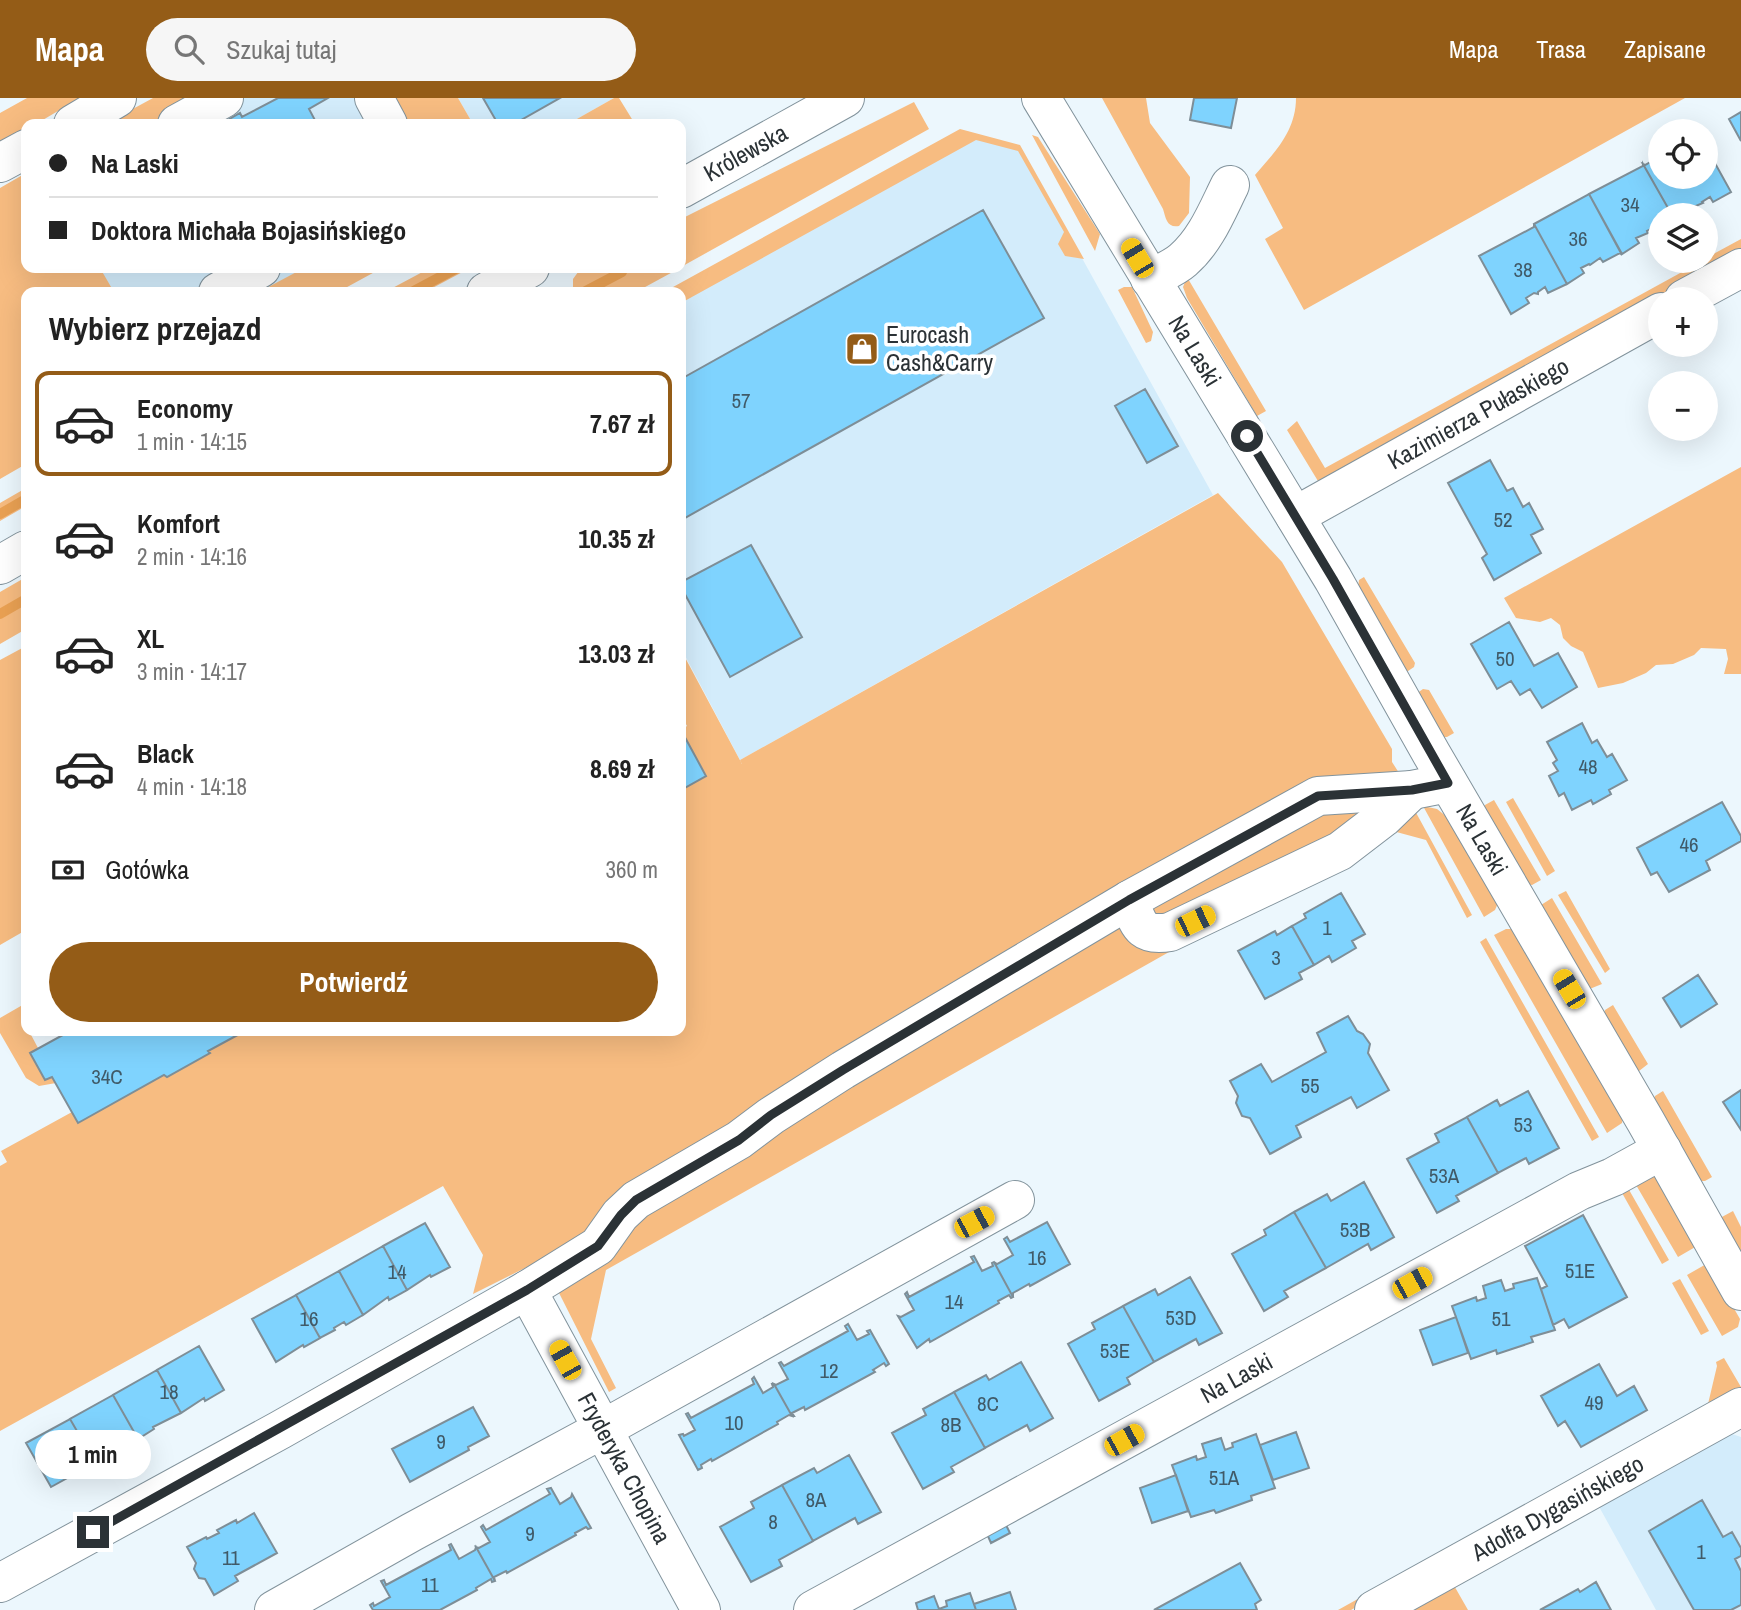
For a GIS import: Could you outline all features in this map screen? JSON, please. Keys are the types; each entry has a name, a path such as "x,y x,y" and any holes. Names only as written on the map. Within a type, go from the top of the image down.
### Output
{"street":[{"path":"81,119 117,98"},
{"path":"186,119 224,98"},
{"path":"374,98 385,119"},
{"name":"Królewska","path":"686,186 845,98"},
{"name":"Na Laski","path":"1041,98 1296,516 1430,786 1662,1150 1741,1291"},
{"path":"0,163 21,152"},
{"path":"1150,279 1182,261 1197,246 1230,185"},
{"path":"1706,287 1741,268"},
{"path":"227,287 252,273"},
{"path":"495,287 521,273"},
{"name":"Kazimierza Pułaskiego","path":"1296,516 1648,319"},
{"path":"0,565 21,553"},
{"path":"1129,900 1142,929 1149,933 1170,933 1340,851 1430,786"},
{"path":"0,1583 280,1430 527,1290 598,1246 636,1200 739,1140 771,1115 843,1070 1129,900 1318,796 1430,786"},
{"name":"Na Laski","path":"813,1610 1579,1191 1613,1177 1662,1150"},
{"path":"274,1610 1015,1200"},
{"name":"Fryderyka Chopina","path":"527,1290 701,1610"},
{"name":"Adolfa Dygasińskiego","path":"1374,1610 1741,1407"}],"shaded area":[{"path":"27,98 80,98 44,119 21,119 21,133 0,145 0,113"},
{"path":"153,98 193,98 163,119 118,117"},
{"path":"163,98 456,98 469,119 125,119"},
{"path":"390,98 458,98 470,119 401,119"},
{"path":"458,98 614,98 577,119 470,119"},
{"path":"614,98 619,98 632,119 577,119"},
{"path":"1102,98 1146,98 1150,123 1190,177 1189,213 1179,226 1172,226 1168,222"},
{"path":"1296,98 1685,98 1304,310 1265,239 1283,228 1255,175 1288,131"},
{"path":"914,102 929,129 686,264 686,216"},
{"path":"960,129 1020,145 1084,259 1065,256 1058,244 1064,232 1018,151 976,140 686,300 686,287 673,287"},
{"path":"962,130 1020,146 1213,495 740,760 686,657 686,287 681,287"},
{"path":"1032,135 1038,137 1100,234 1095,251"},
{"path":"21,176 21,273 103,273 111,287 21,287 21,467 0,479 0,188"},
{"path":"1741,239 1741,251 1718,264 1718,251"},
{"path":"67,273 371,273 344,287 75,287"},
{"path":"295,273 373,273 347,287 268,287"},
{"path":"421,273 461,273 434,287 394,287"},
{"path":"577,273 671,273 645,287 573,287 573,279"},
{"path":"1680,273 1702,273 1677,287 1655,287"},
{"path":"1187,277 1266,411 1257,416 1187,298 1183,287"},
{"path":"1132,287 1153,332 1151,341 1146,343 1118,290"},
{"path":"1648,291 1648,303 1321,486 1287,430 1297,421 1325,468"},
{"path":"1741,467 1741,674 1724,674 1728,659 1726,649 1701,648 1694,655 1673,664 1656,665 1646,673 1623,683 1598,688 1583,652 1563,638 1560,625 1551,618 1540,622 1516,618 1504,598"},
{"path":"21,491 21,509 0,521 0,503"},
{"path":"1218,493 1282,562 1392,749 1392,762 1401,776 1332,780 575,1243 473,1294 483,1255 443,1186 0,1431 0,1166 7,1162 1,1151 72,1112 78,1123 164,1075 167,1077 209,1054 208,1051 236,1036 686,1036 686,787 706,775 686,739 686,659 742,764 740,760"},
{"path":"1364,577 1415,663 1414,667 1405,673 1358,587 1359,580"},
{"path":"21,580 21,632 0,644 0,592"},
{"path":"21,649 21,933 0,945 0,660"},
{"path":"1423,689 1429,690 1454,733 1440,737 1416,694"},
{"path":"1513,798 1555,871 1547,876 1506,802"},
{"path":"1494,800 1541,880 1532,885 1526,884 1483,810 1485,805"},
{"path":"1423,806 1437,809 1447,817 1498,903 1495,910 1484,917"},
{"path":"1383,808 1167,921 1144,908 1308,810"},
{"path":"1414,809 1472,915 1467,918 1426,840 1389,830"},
{"path":"1566,891 1610,969 1605,973 1558,895"},
{"path":"1552,898 1602,984 1587,990 1541,905"},
{"path":"1120,915 1185,943 606,1270 591,1339 616,1388 609,1392 555,1285 632,1214"},
{"path":"1506,929 1513,929 1623,1117 1622,1123 1607,1133 1494,935"},
{"path":"1486,938 1599,1137 1592,1141 1480,942"},
{"path":"1613,1005 1648,1064 1639,1071 1634,1070 1603,1016 1605,1010"},
{"path":"21,1006 21,1036 32,1036 38,1048 30,1053 45,1080 52,1077 56,1083 39,1086 26,1078 0,1033 0,1018"},
{"path":"1663,1091 1712,1177 1705,1181 1700,1181 1653,1103 1655,1096"},
{"path":"1655,1170 1697,1246 1678,1257 1632,1178"},
{"path":"1624,1181 1669,1260 1662,1264 1617,1184"},
{"path":"1733,1211 1741,1227 1741,1255 1720,1218"},
{"path":"1708,1263 1740,1319 1738,1327 1722,1336 1687,1275"},
{"path":"1680,1279 1709,1331 1701,1335 1672,1283"},
{"path":"1724,1358 1741,1387 1741,1392 1351,1610 1338,1610 1708,1404 1716,1362"},
{"path":"1726,1432 1741,1437 1741,1610 1656,1610 1597,1503"},
{"path":"1452,1582 1468,1610 1402,1610"}],"building":[{"path":"278,98 328,98 309,109 314,119 230,119 240,113 242,117"},
{"path":"483,98 560,98 523,119 495,119"},
{"path":"1194,98 1237,98 1231,128 1190,120"},
{"path":"1741,112 1741,141 1729,119"},
{"path":"1643,166 1648,173 1648,189 1657,189 1665,203 1648,203 1648,233 1636,238 1639,243 1622,254 1589,194"},
{"path":"1718,169 1731,192 1713,202 1710,197 1703,203 1665,203 1657,189 1718,189"},
{"path":"1589,194 1622,255 1620,253 1603,262 1600,258 1581,268 1584,273 1567,284 1534,224"},
{"name":"Eurocash Cash&Carry","path":"983,210 1044,318 686,517 686,376"},
{"path":"1534,224 1567,284 1548,293 1545,287 1538,294 1534,293 1526,298 1529,303 1511,314 1479,256 1534,227"},
{"path":"1145,389 1178,446 1147,463 1115,406"},
{"path":"1490,460 1507,491 1513,488 1523,507 1529,503 1543,529 1531,535 1541,553 1494,580 1482,558 1487,554 1448,483"},
{"path":"751,545 802,637 730,677 686,596 686,579"},
{"path":"1509,622 1534,666 1558,653 1577,687 1542,708 1530,689 1520,695 1511,681 1497,689 1471,644"},
{"path":"1582,723 1592,743 1597,740 1607,757 1612,754 1627,780 1609,790 1611,794 1593,804 1591,800 1572,810 1564,793 1559,796 1549,776 1558,771 1553,763 1557,760 1547,742"},
{"path":"686,739 706,776 686,787"},
{"path":"1722,802 1741,836 1741,841 1706,861 1710,870 1669,892 1657,872 1651,875 1637,848"},
{"path":"1341,893 1365,934 1352,941 1356,948 1332,962 1329,956 1314,965 1292,926 1306,918 1304,914"},
{"path":"1292,926 1314,965 1299,973 1302,979 1265,999 1238,951 1275,931 1277,935"},
{"path":"1698,975 1717,1004 1681,1027 1663,998"},
{"path":"1348,1016 1357,1031 1363,1034 1370,1044 1368,1053 1389,1090 1357,1108 1351,1097 1296,1126 1301,1137 1270,1154 1250,1118 1242,1116 1236,1103 1238,1096 1230,1081 1261,1064 1272,1082 1326,1052 1317,1033"},
{"path":"61,1036 236,1036 167,1077 164,1075 78,1123 52,1077 45,1080 30,1053"},
{"path":"1741,1090 1741,1130 1723,1102"},
{"path":"1528,1091 1559,1148 1529,1164 1526,1158 1498,1173 1467,1117 1497,1100 1500,1106"},
{"path":"1467,1117 1498,1173 1456,1196 1459,1201 1437,1213 1407,1159 1439,1142 1435,1134"},
{"path":"1364,1182 1394,1237 1371,1250 1368,1244 1326,1268 1294,1212 1327,1194 1331,1201"},
{"path":"1294,1212 1326,1268 1284,1291 1288,1297 1264,1311 1232,1254 1266,1235 1264,1230"},
{"path":"1583,1215 1627,1297 1569,1328 1564,1319 1553,1325 1541,1289 1547,1286 1525,1246"},
{"path":"1047,1222 1070,1264 1013,1293 1013,1297 994,1262 997,1264 1013,1255 1004,1239 1007,1237 1010,1242"},
{"path":"425,1223 450,1267 431,1277 430,1275 407,1290 383,1246"},
{"path":"383,1246 407,1290 389,1300 388,1297 363,1315 339,1271"},
{"path":"974,1256 982,1271 993,1266 994,1262 1013,1297 1009,1295 917,1348 898,1316 914,1310 905,1294 907,1292 909,1297 974,1262 971,1257"},
{"path":"339,1271 363,1315 346,1325 344,1322 320,1338 296,1295"},
{"path":"1190,1277 1222,1333 1199,1345 1196,1339 1154,1362 1123,1306 1155,1289 1158,1295"},
{"path":"1537,1278 1555,1330 1531,1337 1533,1342 1471,1359 1452,1306 1476,1297 1477,1301 1486,1298 1483,1286 1501,1280 1505,1291 1514,1288 1513,1284"},
{"path":"296,1295 320,1338 276,1362 252,1319"},
{"path":"1123,1306 1154,1362 1127,1378 1130,1384 1099,1401 1068,1344 1095,1329 1092,1323"},
{"path":"1456,1317 1468,1353 1433,1365 1420,1330"},
{"path":"848,1324 857,1340 869,1334 867,1331 870,1330 889,1364 886,1366 884,1363 873,1370 875,1372 805,1410 804,1407 792,1413 792,1416 774,1384 788,1379 779,1363 784,1366 848,1331 845,1326"},
{"path":"199,1346 224,1390 205,1401 204,1398 181,1413 157,1370"},
{"path":"1021,1362 1053,1418 1030,1431 1027,1425 985,1448 954,1392 986,1375 989,1380"},
{"path":"1599,1364 1617,1396 1634,1386 1647,1410 1581,1447 1565,1421 1558,1426 1541,1396"},
{"path":"157,1370 181,1413 153,1427 154,1429 138,1439 113,1395"},
{"path":"754,1377 763,1393 774,1384 792,1416 789,1415 777,1422 778,1424 712,1461 711,1459 698,1470 679,1435 684,1436 695,1430 686,1414 691,1418 754,1384"},
{"path":"954,1392 985,1448 951,1467 954,1472 923,1489 892,1433 926,1415 923,1409"},
{"path":"113,1395 138,1439 120,1449 118,1446 95,1462 70,1419"},
{"path":"473,1407 489,1436 410,1482 392,1449"},
{"path":"70,1419 95,1462 68,1474 69,1477 51,1487 26,1443"},
{"path":"1296,1432 1309,1468 1273,1480 1260,1445"},
{"path":"1256,1434 1275,1488 1216,1513 1214,1510 1191,1517 1172,1465 1196,1456 1197,1460 1206,1457 1202,1444 1221,1438 1225,1450 1233,1447 1232,1443"},
{"path":"849,1455 881,1512 858,1524 855,1518 813,1541 782,1485 814,1468 817,1473"},
{"path":"1176,1475 1188,1511 1152,1523 1140,1488"},
{"path":"782,1485 813,1541 779,1560 782,1566 751,1582 720,1527 754,1508 751,1502"},
{"path":"551,1488 560,1504 572,1494 591,1528 586,1527 507,1573 506,1571 494,1577 495,1581 476,1547 490,1542 481,1527 483,1525 486,1530 550,1494 547,1489"},
{"path":"1702,1500 1723,1537 1732,1532 1741,1548 1741,1556 1735,1559 1741,1571 1741,1605 1731,1610 1694,1610 1649,1531"},
{"path":"254,1513 277,1553 235,1576 238,1581 214,1595 205,1579 199,1578 194,1569 196,1563 187,1547"},
{"path":"1006,1525 1010,1533 991,1543 987,1534"},
{"path":"451,1544 459,1559 476,1547 495,1581 492,1582 491,1579 476,1588 477,1590 440,1610 373,1610 370,1605 373,1603 374,1606 390,1597 381,1581 384,1580 386,1585 451,1550"},
{"path":"1240,1563 1261,1600 1255,1604 1257,1610 1154,1610"},
{"path":"1596,1582 1611,1610 1540,1610 1578,1589 1580,1592"},
{"path":"1010,1592 1016,1610 976,1610 974,1604"},
{"path":"970,1593 976,1610 918,1610 916,1603 934,1596 939,1609 947,1606 946,1601"}],"waterway":[{"path":"421,287 448,273"},
{"path":"594,287 620,273"},
{"path":"0,514 21,502"},
{"path":"0,614 21,602"}],"place":[{"name":"Eurocash Cash&Carry","path":"862,349"}],"route":[{"path":"93,1532 527,1290 598,1246 627,1207 636,1200 739,1140 771,1115 1129,900 1308,801 1318,796 1412,790 1448,783 1333,579 1247,436"}]}
